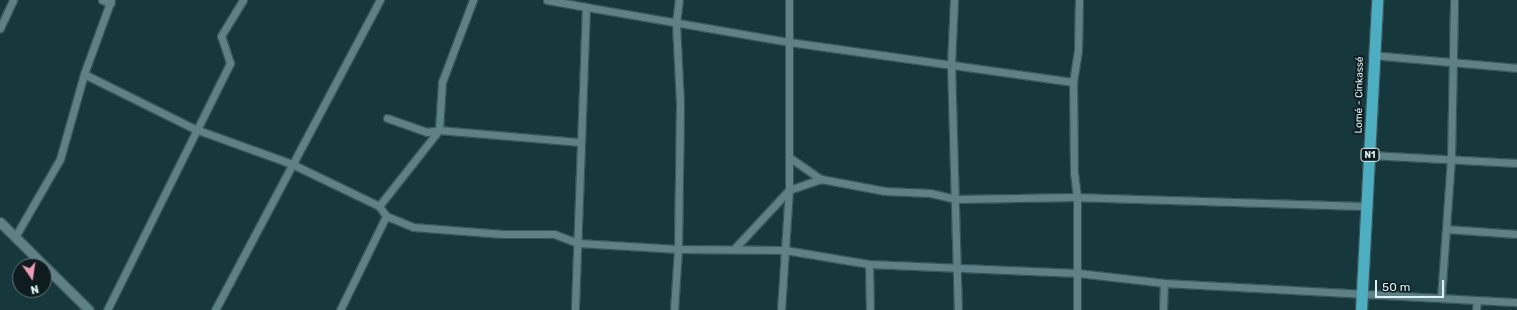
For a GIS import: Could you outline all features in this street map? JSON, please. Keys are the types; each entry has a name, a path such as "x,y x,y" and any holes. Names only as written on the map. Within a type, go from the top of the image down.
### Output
{"highway":[{"name":"Lomé - Cinkassé","path":"1361,310 1370,155 1372,56 1376,0"}],"street":[{"path":"0,28 13,0"},
{"path":"15,236 60,159 84,74 110,2 102,0"},
{"path":"108,310 195,129 230,63 221,36 243,0"},
{"path":"214,310 380,0"},
{"path":"379,206 439,130 442,82 473,0"},
{"path":"546,0 790,42 951,63 1073,82"},
{"path":"674,310 678,249 680,102 676,23 679,0"},
{"path":"781,310 789,190 789,0"},
{"path":"954,0 951,63 958,310"},
{"path":"1077,310 1077,197 1074,173 1073,82 1078,50 1079,0"},
{"path":"1441,298 1451,160 1454,0"},
{"path":"575,310 586,7"},
{"path":"1372,56 1453,64 1517,68"},
{"path":"84,74 195,129 292,164 379,206 386,216 413,227 554,234 578,243 678,249 785,250 869,264 1078,273 1164,283 1362,295 1517,302"},
{"path":"387,118 427,132 439,130 580,142"},
{"path":"1370,155 1517,163"},
{"path":"789,157 822,179 885,191 930,193 956,200 1077,197 1367,206"},
{"path":"734,249 789,190 822,179"},
{"path":"340,310 386,216"},
{"path":"0,222 89,310"},
{"path":"1446,229 1517,234"},
{"path":"869,264 870,310"},
{"path":"1163,310 1164,283"},
{"path":"1476,300 1476,310"}]}
